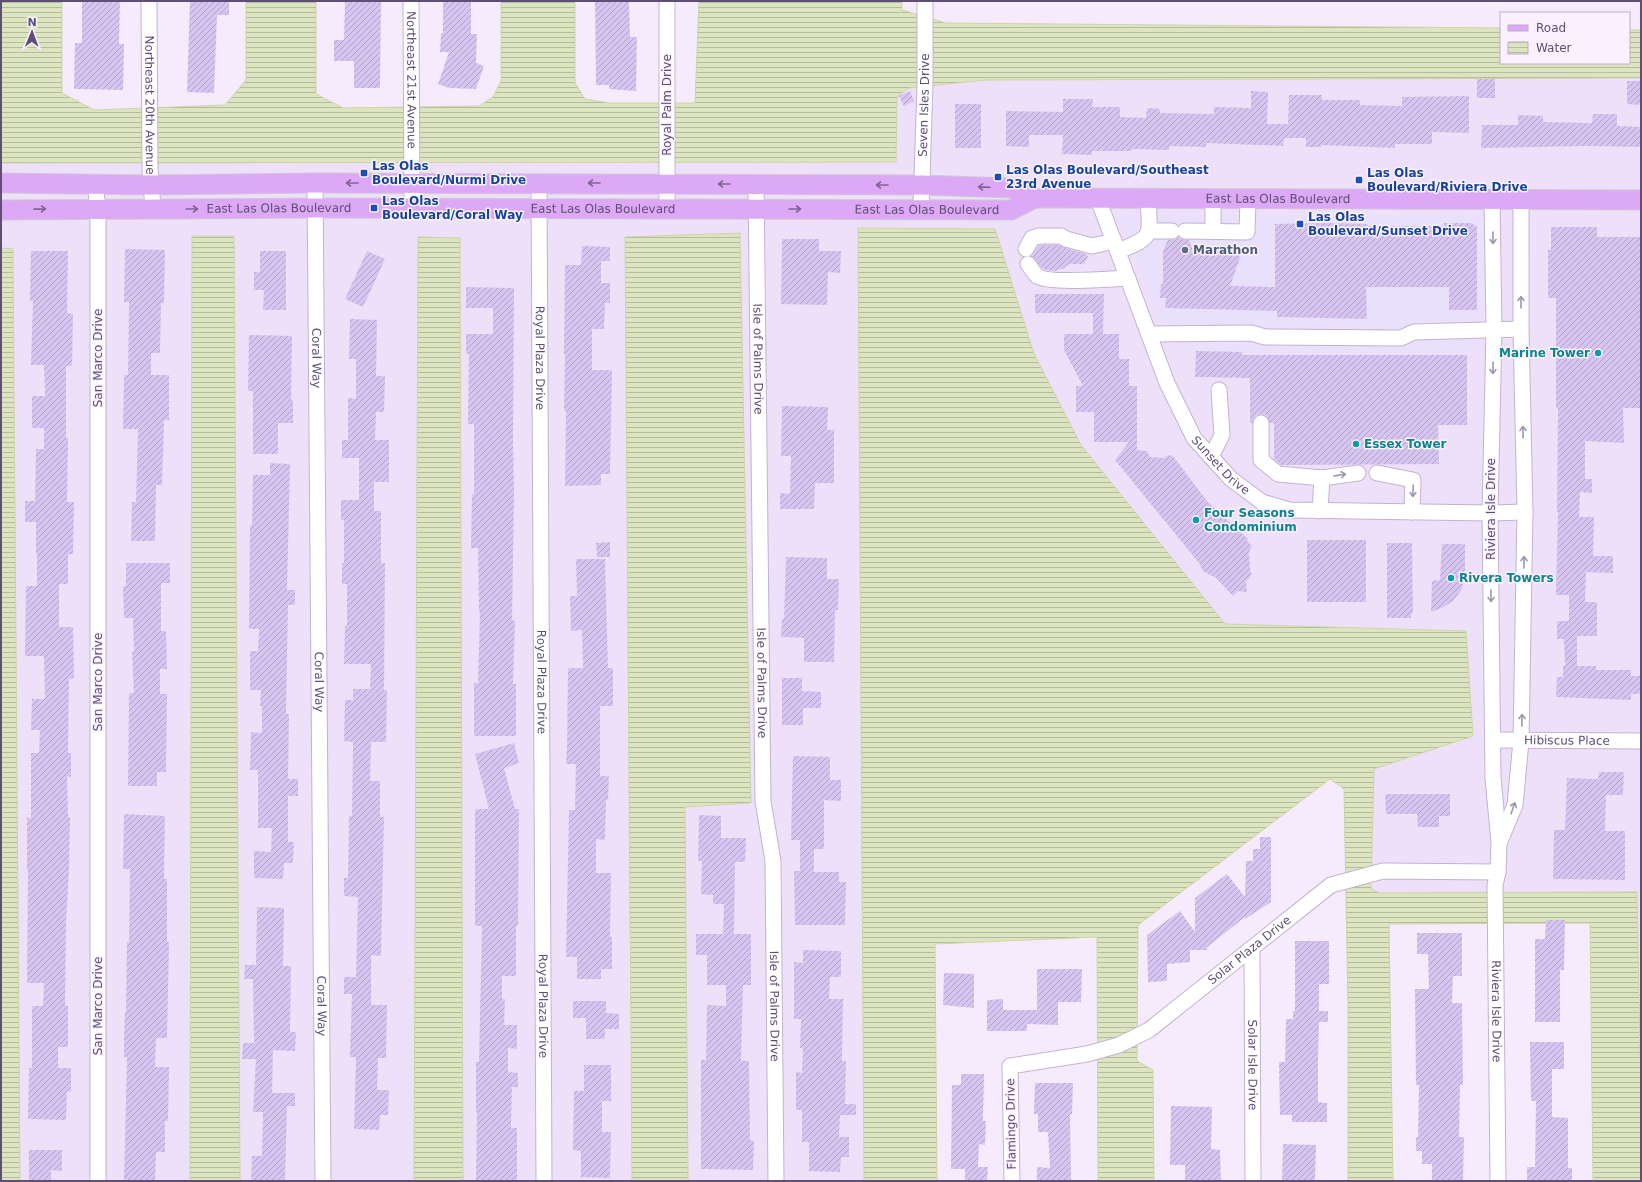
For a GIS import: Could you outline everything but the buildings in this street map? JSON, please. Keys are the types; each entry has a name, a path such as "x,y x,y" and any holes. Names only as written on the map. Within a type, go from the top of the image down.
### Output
{"main road":[{"name":"East Las Olas Boulevard","path":"1,183 95,183 151,177 316,183 411,175 539,183 667,176 756,184 921,185 1011,188 1035,198 1248,200 1641,200"},
{"name":"East Las Olas Boulevard","path":"1,210 538,208 1011,210 1035,198"}],"street":[{"name":"Northeast 20th Avenue","path":"149,1 149,100 153,209"},
{"name":"Northeast 21st Avenue","path":"411,1 412,208"},
{"name":"Royal Palm Drive","path":"667,1 667,209"},
{"name":"Seven Isles Drive","path":"921,209 925,84 925,1"},
{"name":"San Marco Drive","path":"95,183 98,209 98,1181"},
{"name":"Coral Way","path":"316,183 323,1181"},
{"name":"Royal Plaza Drive","path":"539,183 544,1181"},
{"name":"Isle of Palms Drive","path":"756,184 763,800 773,861 776,1181"},
{"name":"Sunset Drive","path":"1098,199 1166,383 1194,438 1231,479 1262,502 1289,510 1490,513 1525,512"},
{"path":"1128,278 1070,280 1043,279 1037,276 1027,257 1032,238 1039,236 1061,236 1066,239 1092,246 1116,246 1141,242 1148,231 1148,199"},
{"path":"1213,199 1213,232"},
{"name":"Riviera Isle Drive","path":"1492,199 1494,330 1490,513 1493,778 1500,842 1495,934 1498,1181"},
{"name":"Riviera Isle Drive","path":"1500,842 1515,805 1521,741 1525,512 1521,330 1521,199"},
{"path":"1148,231 1247,232 1248,200"},
{"path":"1149,334 1251,333 1265,337 1401,338 1414,332 1521,330"},
{"path":"1211,457 1222,434 1219,390"},
{"path":"1261,423 1261,460 1278,474 1322,478 1358,473"},
{"path":"1378,473 1414,480 1412,512"},
{"path":"1320,511 1322,478"},
{"name":"Hibiscus Place","path":"1493,740 1641,741"},
{"name":"Solar Plaza Drive","path":"1010,1066 1087,1054 1119,1045 1149,1030 1331,885 1383,871 1497,878"},
{"name":"Solar Isle Drive","path":"1252,948 1253,1181"},
{"name":"Flamingo Drive","path":"1010,1066 1012,1181"}],"shaded area":[{"path":"1641,78 1641,1100 1637,892 1379,893 1371,889 1374,769 1473,736 1466,631 1225,624 1081,445 1034,354 995,229 858,228 864,1181 688,1181 685,807 751,803 740,233 629,933 632,1181 463,1181 460,238 418,238 414,1181 240,1181 234,237 193,236 190,1181 20,1181 13,249 1,248 1,163 895,162 897,98 900,94 909,88 986,80","holes":["1119,214 1479,215 1118,215"]},
{"path":"1118,214 1479,215 1480,351 1172,351"}],"water":[{"path":"1,1 62,1 62,93 94,110 225,105 246,80 246,1 316,1 316,94 343,108 479,106 493,97 501,81 501,1 575,1 575,83 585,99 609,103 695,103 699,1 902,1 902,10 946,23 1500,28 1500,64 1630,64 1630,30 1641,30 1641,78 986,80 909,88 897,98 896,162 1,163"},
{"path":"858,228 995,229 1034,354 1081,445 1225,624 1466,631 1473,736 1374,769 1371,889 1379,893 1637,892 1641,1181 1593,1181 1590,923 1389,924 1393,1181 1348,1181 1348,1007 1344,789 1330,779 1138,925 1137,1061 1153,1070 1154,1181 1098,1181 1097,937 935,944 937,1181 864,1181"},
{"path":"740,233 751,803 685,807 688,1181 632,1181 625,237"},
{"path":"192,236 234,236 240,1181 190,1181"},
{"path":"418,237 460,238 463,1181 414,1181"},
{"path":"1,248 13,249 20,1181 1,1181"}],"place":[{"name":"Las Olas Boulevard/Nurmi Drive","path":"364,173"},
{"name":"Las Olas Boulevard/Southeast 23rd Avenue","path":"998,177"},
{"name":"Las Olas Boulevard/Riviera Drive","path":"1359,180"},
{"name":"Las Olas Boulevard/Coral Way","path":"374,208"},
{"name":"Las Olas Boulevard/Sunset Drive","path":"1300,224"},
{"name":"Marathon","path":"1185,250"},
{"name":"Marine Tower","path":"1598,353"},
{"name":"Essex Tower","path":"1356,444"},
{"name":"Four Seasons Condominium","path":"1196,520"},
{"name":"Rivera Towers","path":"1451,578"}]}
